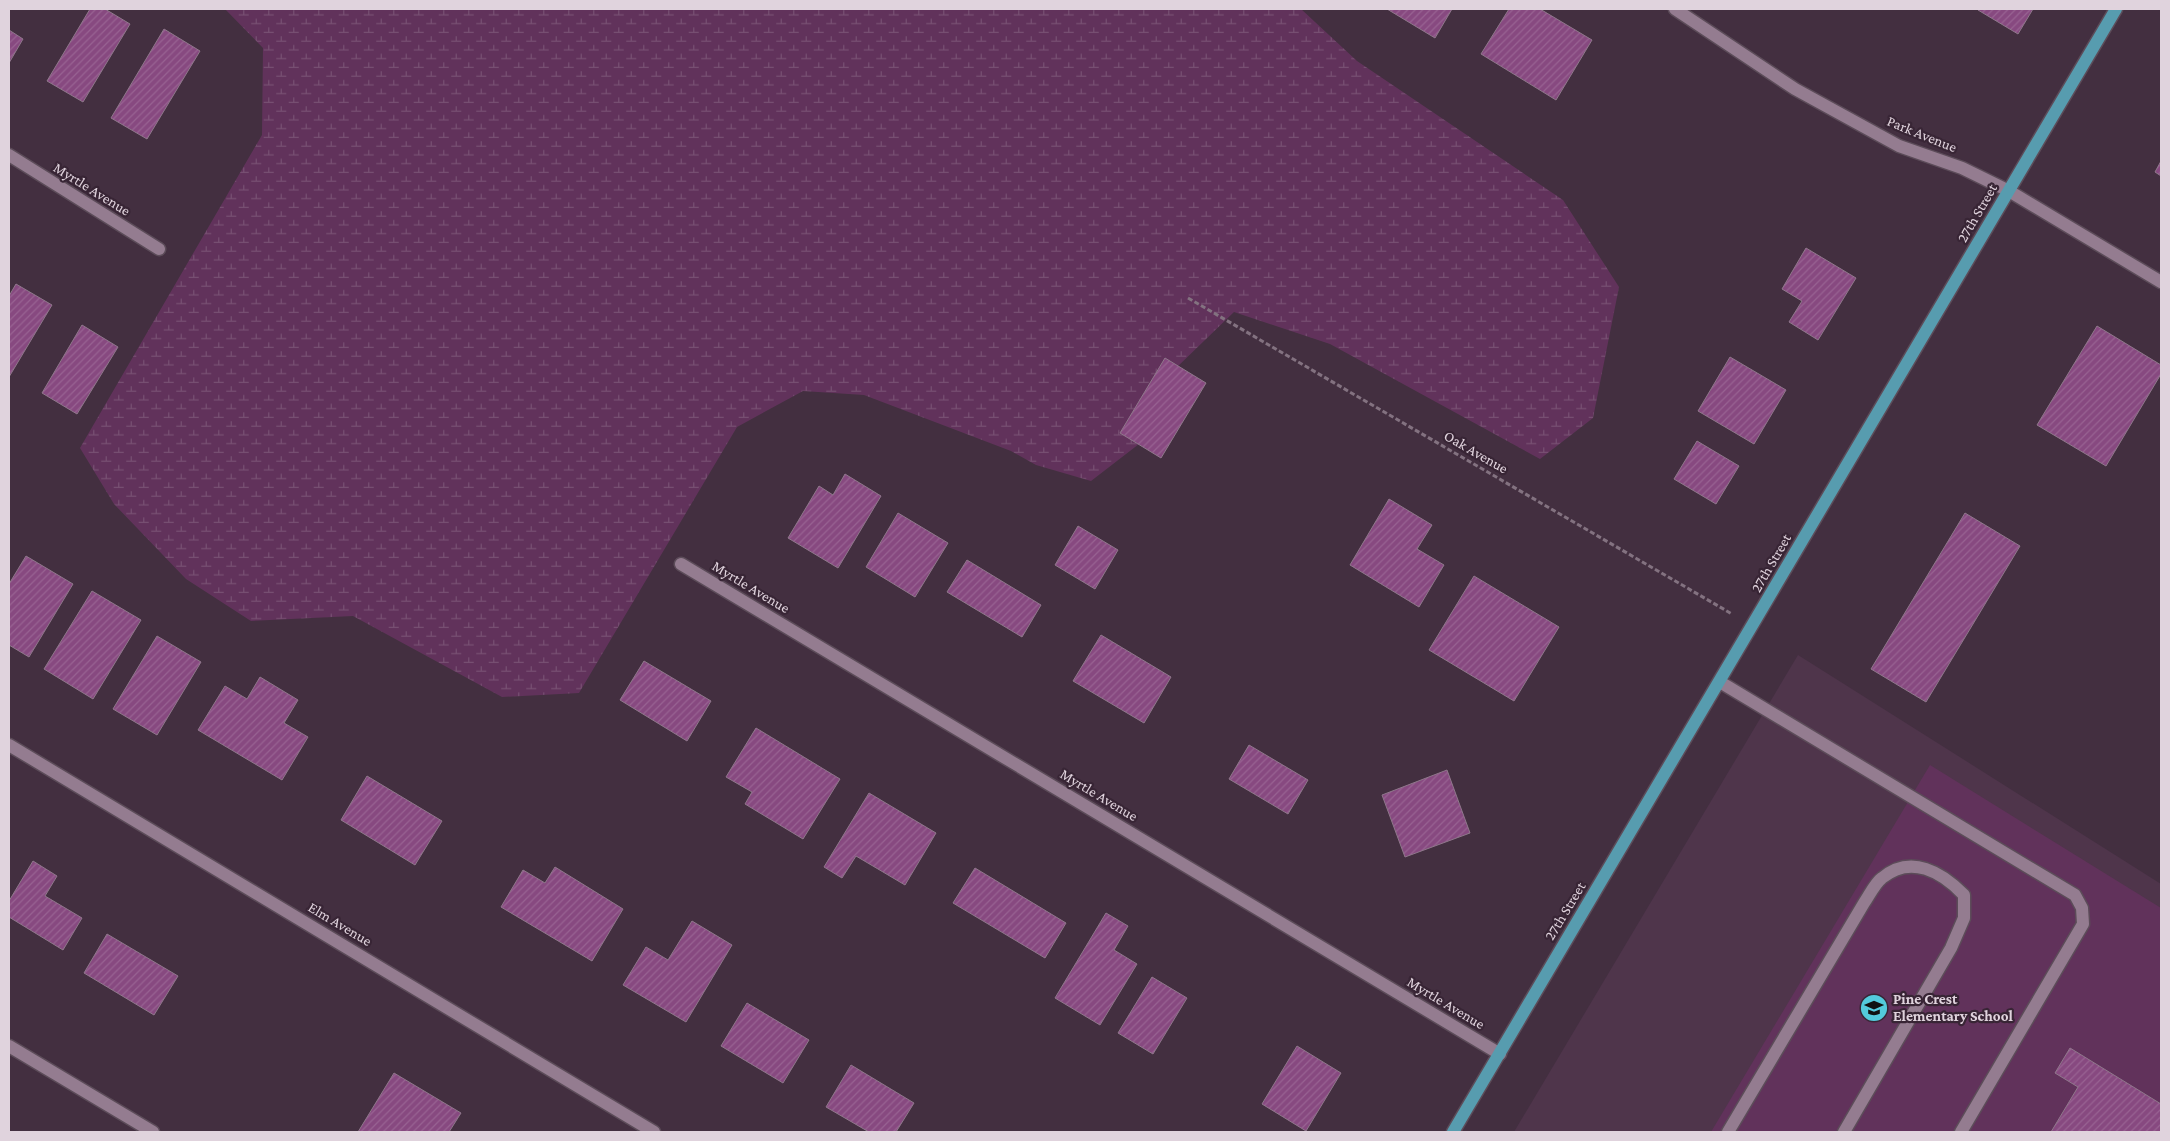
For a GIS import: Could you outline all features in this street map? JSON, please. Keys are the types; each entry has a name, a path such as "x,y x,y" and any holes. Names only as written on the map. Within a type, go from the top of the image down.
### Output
{"main road":[{"name":"27th Street","path":"1454,1132 2116,9"}],"street":[{"name":"Park Avenue","path":"1675,9 1794,89 1899,146 1962,168 2009,191 2161,282"},
{"name":"Myrtle Avenue","path":"9,155 159,249"},
{"name":"Myrtle Avenue","path":"681,564 1500,1054"},
{"path":"1720,682 2075,895 2082,908 2082,924 2078,933 1961,1132"},
{"name":"Elm Avenue","path":"9,745 654,1132"},
{"path":"1728,1132 1864,903 1881,878 1903,867 1928,868 1949,879 1964,895 1964,918 1951,948 1844,1132"},
{"path":"9,1046 153,1132"}],"path":[{"name":"Oak Avenue","path":"1188,298 1753,626"}],"shaded area":[{"name":"Pine Crest Elementary School","path":"1798,655 2161,884 2161,1132 1514,1132"}],"green space":[{"path":"225,9 1301,9 1357,61 1563,200 1619,287 1593,418 1540,459 1330,344 1234,312 1176,368 1139,444 1091,481 1036,465 1011,451 864,395 803,391 737,427 579,693 502,697 353,616 251,621 186,579 114,504 80,448 262,135 263,48"},
{"path":"1930,765 2161,908 2161,1132 1711,1132"}],"building":[{"path":"90,9 105,9 130,24 83,102 47,81"},
{"path":"1387,9 1452,9 1435,38"},
{"path":"1509,9 1540,9 1592,40 1556,100 1481,54"},
{"path":"1979,9 2033,9 2018,34"},
{"path":"164,29 200,51 147,139 111,118"},
{"path":"9,30 23,39 9,63"},
{"path":"2161,161 2161,176 2155,172"},
{"path":"1806,248 1856,278 1818,340 1789,322 1802,301 1782,289"},
{"path":"16,284 52,305 9,377 9,296"},
{"path":"82,325 118,347 77,414 42,393"},
{"path":"2097,326 2161,365 2161,374 2106,466 2037,425"},
{"path":"1730,357 1786,390 1754,444 1698,411"},
{"path":"1165,358 1206,383 1161,458 1120,433"},
{"path":"1697,441 1739,466 1716,504 1674,479"},
{"path":"845,474 881,496 838,568 788,538 819,486 833,495"},
{"path":"1389,499 1432,525 1417,549 1444,565 1419,607 1350,565"},
{"path":"898,513 948,543 915,597 866,567"},
{"path":"1965,513 2020,546 1926,702 1871,669"},
{"path":"1078,526 1118,550 1095,589 1055,565"},
{"path":"26,556 73,584 29,657 9,645 9,584"},
{"path":"967,560 1041,605 1022,637 947,592"},
{"path":"1474,576 1559,627 1514,701 1429,650"},
{"path":"92,591 141,620 93,699 44,669"},
{"path":"1101,635 1171,677 1144,723 1073,681"},
{"path":"157,636 201,662 157,735 113,709"},
{"path":"644,661 711,701 687,741 620,700"},
{"path":"260,677 298,700 284,723 308,737 282,780 198,730 225,686 247,699"},
{"path":"756,728 840,779 803,839 745,804 752,792 726,777"},
{"path":"1249,745 1308,780 1288,814 1229,779"},
{"path":"1447,770 1470,833 1405,857 1382,795"},
{"path":"367,776 442,821 415,865 341,820"},
{"path":"869,793 936,833 905,885 856,856 842,878 824,867"},
{"path":"33,861 57,876 45,896 82,918 63,950 9,917 9,901"},
{"path":"555,867 623,909 592,961 501,907 523,870 545,883"},
{"path":"975,868 1066,923 1045,958 953,903"},
{"path":"1106,913 1128,926 1114,950 1137,964 1100,1025 1055,998"},
{"path":"692,921 732,945 686,1022 623,985 646,947 668,960"},
{"path":"107,934 178,976 154,1015 84,973"},
{"path":"1152,977 1187,998 1153,1054 1118,1033"},
{"path":"747,1003 809,1040 783,1083 721,1046"},
{"path":"1297,1046 1341,1073 1306,1131 1262,1104"},
{"path":"2070,1048 2161,1104 2161,1132 2051,1132 2078,1087 2055,1073"},
{"path":"851,1065 914,1103 896,1132 869,1132 826,1107"},
{"path":"394,1073 461,1113 449,1132 358,1132"}],"place":[{"name":"Pine Crest Elementary School","path":"1874,1008"}]}
